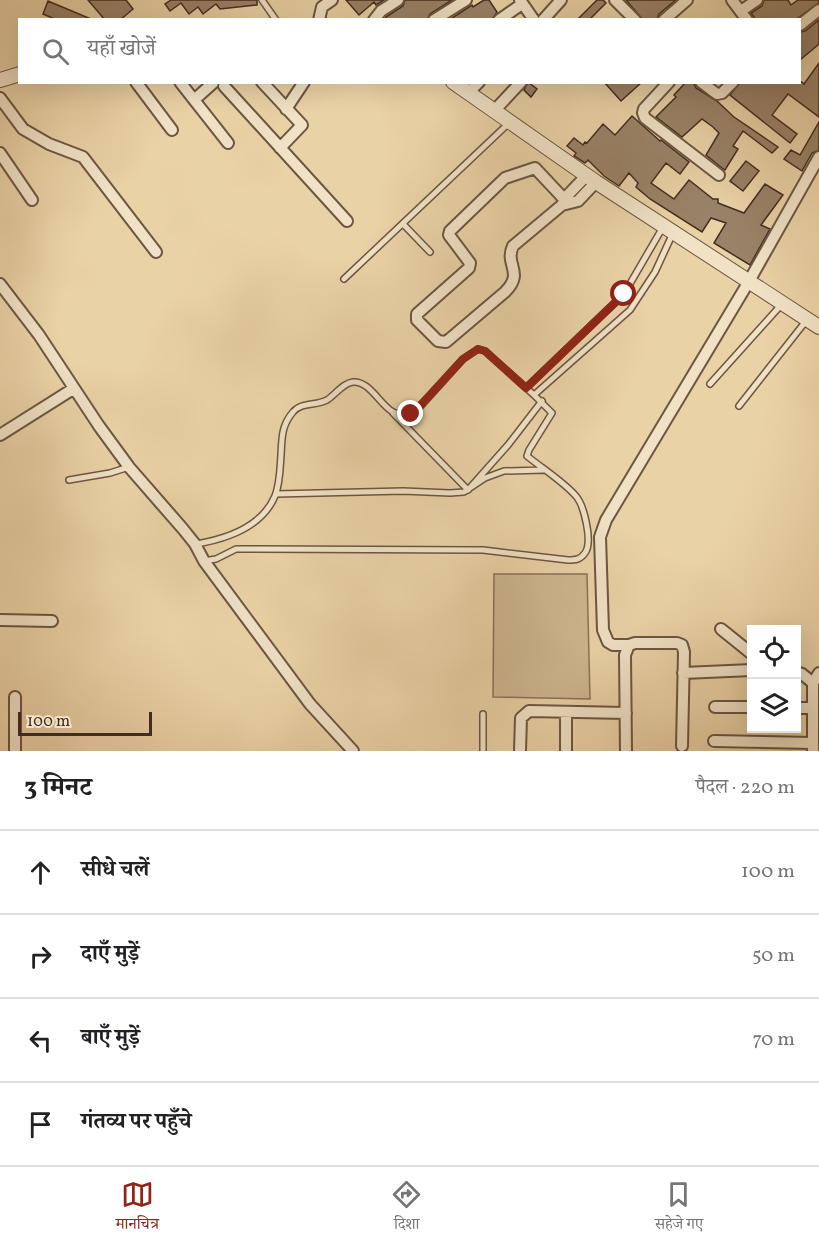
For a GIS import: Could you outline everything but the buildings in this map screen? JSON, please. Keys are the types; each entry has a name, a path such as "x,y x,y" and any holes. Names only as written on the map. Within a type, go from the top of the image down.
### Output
{"street":[{"path":"319,18 322,7 332,0"},
{"path":"376,18 381,11 398,0"},
{"path":"437,18 466,0"},
{"path":"545,18 561,0"},
{"path":"666,18 687,0"},
{"path":"732,0 744,15 757,0"},
{"path":"617,1 633,18"},
{"path":"501,18 521,2 533,18"},
{"path":"801,24 819,10"},
{"path":"0,80 18,75"},
{"path":"138,84 172,130"},
{"path":"182,84 228,143"},
{"path":"194,100 218,84 347,221"},
{"path":"264,84 302,125 280,148"},
{"path":"286,109 303,84"},
{"path":"456,84 591,178 813,324"},
{"path":"468,93 476,84"},
{"path":"494,111 518,84"},
{"path":"667,84 644,109 645,118 719,175"},
{"path":"704,84 717,94 722,93 731,84"},
{"path":"0,98 23,129 49,144 83,156 156,252"},
{"path":"0,153 32,200"},
{"path":"682,746 684,652 682,645 643,642 613,645 608,642 603,630 600,537 606,520 748,283 819,157"},
{"path":"564,202 535,168 505,178 450,231 449,235 470,262 469,268 417,314 417,320 438,341 446,342 512,285 515,276 510,252 513,246 564,202 578,201 591,178"},
{"path":"0,284 39,335 73,389 129,467 195,544 204,561 310,704 353,751"},
{"path":"0,435 73,389"},
{"path":"0,621 52,621"},
{"path":"721,629 747,650"},
{"path":"626,751 625,655 630,645"},
{"path":"683,673 747,670"},
{"path":"714,741 814,749 816,678 801,674"},
{"path":"15,698 15,751"},
{"path":"715,707 747,707"},
{"path":"520,751 520,724 529,711 626,713"},
{"path":"566,712 566,751"}],"lane":[{"path":"262,0 275,18"},
{"path":"345,279 510,121"},
{"path":"403,224 430,252"},
{"path":"526,388 624,294 648,252 668,229"},
{"path":"534,395 630,310 661,258 668,229"},
{"path":"648,252 661,258"},
{"path":"624,294 634,303"},
{"path":"710,384 782,304"},
{"path":"739,406 813,324"},
{"path":"573,343 582,352"},
{"path":"204,561 216,559 236,549 483,550 568,560 578,560 584,554 588,548 581,504 575,495 527,456 552,413 542,401 485,351 478,349 463,359 411,414 392,412"},
{"path":"195,544 218,541 238,533 270,506 276,494 282,430 294,411 302,405 326,401 348,383 356,382 365,386 468,490"},
{"path":"468,490 508,445 542,401"},
{"path":"69,480 110,473 129,467"},
{"path":"276,494 402,491 450,493 468,490 494,474 504,471 544,470"},
{"path":"483,714 483,751"}],"shaded area":[{"path":"494,574 587,574 590,699 493,697"}],"route":[{"path":"411,414 463,359 478,349 485,351 526,388 624,294"}]}
